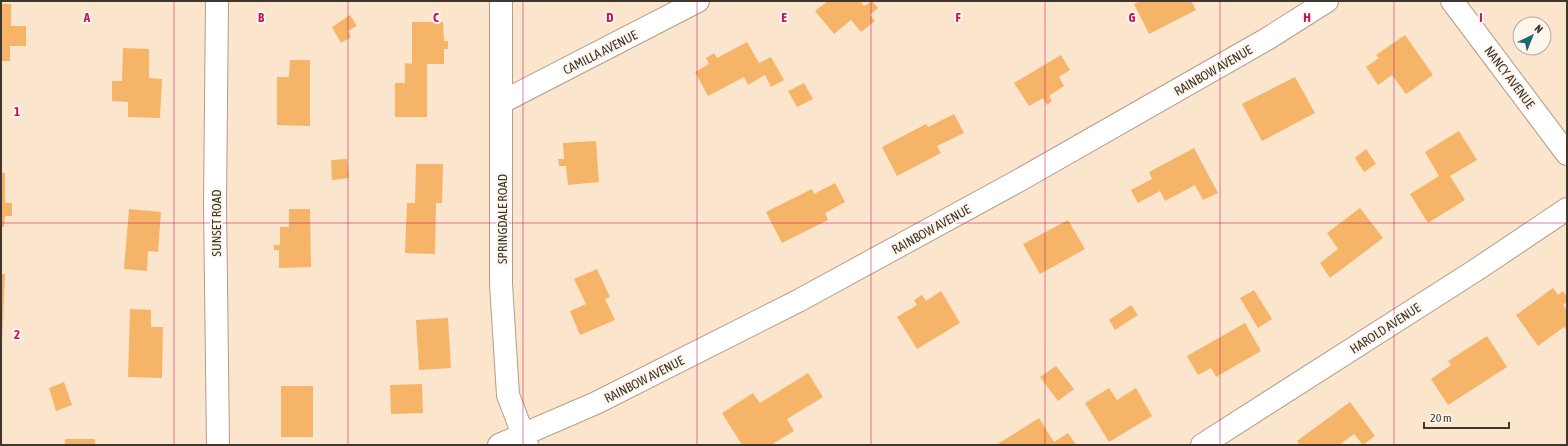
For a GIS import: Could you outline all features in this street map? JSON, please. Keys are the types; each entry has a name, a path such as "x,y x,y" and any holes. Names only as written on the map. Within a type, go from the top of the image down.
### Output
{"street":[{"name":"SUNSET ROAD","path":"217,1 215,203 218,445"},
{"name":"SPRINGDALE ROAD","path":"501,1 502,284 508,395 525,440"},
{"name":"CAMILLA AVENUE","path":"502,102 698,1"},
{"name":"RAINBOW AVENUE","path":"525,440 805,298 1025,177 1267,38 1327,1"},
{"name":"NANCY AVENUE","path":"1452,1 1567,154"},
{"name":"HAROLD AVENUE","path":"1202,445 1476,270 1567,209"},
{"path":"499,445 525,440"}],"building":[{"path":"828,1 860,1 864,6 872,1 878,8 870,15 875,21 861,32 851,20 834,34 815,11"},
{"path":"1141,1 1191,1 1196,10 1149,34 1134,4"},
{"path":"1,4 11,4 11,26 26,26 26,46 10,46 10,61 1,61"},
{"path":"350,15 357,26 348,31 351,37 341,43 332,27"},
{"path":"412,22 443,22 444,41 448,41 448,49 444,49 444,64 427,64 427,117 395,117 395,83 405,83 405,63 412,64"},
{"path":"1405,35 1433,75 1406,94 1392,75 1378,85 1366,67 1379,58 1376,55"},
{"path":"747,42 759,63 771,57 784,80 771,87 765,75 748,85 744,77 708,96 695,72 709,64 706,58 714,53 717,58"},
{"path":"123,48 149,49 149,78 162,79 160,118 128,117 128,102 112,101 112,81 122,81"},
{"path":"1061,55 1070,70 1059,77 1064,86 1049,96 1052,101 1047,105 1043,98 1029,106 1014,83"},
{"path":"290,60 310,60 310,126 277,125 277,77 289,77"},
{"path":"1295,77 1315,113 1262,141 1242,104"},
{"path":"804,83 813,99 797,107 788,91"},
{"path":"954,114 964,133 937,146 941,153 897,176 882,147 926,124 928,127"},
{"path":"1459,131 1477,160 1450,176 1465,200 1428,223 1410,194 1439,176 1425,152"},
{"path":"596,141 599,182 568,185 566,166 559,166 558,159 564,159 563,143"},
{"path":"1194,148 1218,193 1203,200 1195,185 1165,201 1160,191 1138,203 1131,190 1152,179 1149,172"},
{"path":"1366,149 1376,164 1364,172 1355,158"},
{"path":"347,159 349,178 332,180 331,160"},
{"path":"416,164 443,164 442,203 436,203 435,254 405,253 407,203 415,203"},
{"path":"1,173 5,173 5,203 12,203 12,216 5,216 4,227 1,227"},
{"path":"835,183 845,202 825,213 828,220 782,243 766,212 812,189 814,194"},
{"path":"1360,208 1383,238 1330,278 1320,263 1338,249 1327,233"},
{"path":"129,209 161,212 158,252 148,251 147,271 124,269"},
{"path":"289,209 310,209 311,267 279,268 279,250 274,250 274,245 280,245 280,227 289,227"},
{"path":"1068,220 1085,249 1040,274 1023,244"},
{"path":"597,269 610,297 605,299 615,320 580,335 570,311 586,304 574,279"},
{"path":"1,274 5,274 2,344 1,344"},
{"path":"1553,288 1558,295 1563,291 1567,297 1567,302 1563,305 1567,310 1567,330 1564,327 1538,346 1516,315"},
{"path":"1254,290 1272,319 1258,328 1240,298"},
{"path":"941,291 960,323 917,349 897,317 917,305 914,300 922,295 926,301"},
{"path":"1131,305 1138,315 1115,330 1109,320"},
{"path":"130,309 151,310 151,327 163,327 162,378 128,377"},
{"path":"448,318 451,368 419,370 416,320"},
{"path":"1245,323 1261,351 1216,377 1211,368 1198,375 1187,356"},
{"path":"1487,336 1507,367 1448,405 1431,379 1451,365 1448,361"},
{"path":"1056,366 1074,389 1058,401 1040,377"},
{"path":"808,373 823,397 787,419 794,431 771,445 742,445 722,413 753,393 760,403"},
{"path":"64,382 72,405 56,411 49,388"},
{"path":"422,384 423,413 391,414 390,385"},
{"path":"281,386 313,386 313,437 281,437"},
{"path":"1109,388 1117,400 1136,388 1152,416 1109,442 1085,403"},
{"path":"1350,402 1375,436 1363,445 1354,434 1339,445 1300,445 1297,441"},
{"path":"1039,418 1054,442 1068,433 1076,445 996,445"},
{"path":"65,439 95,439 95,445 65,445"}]}
